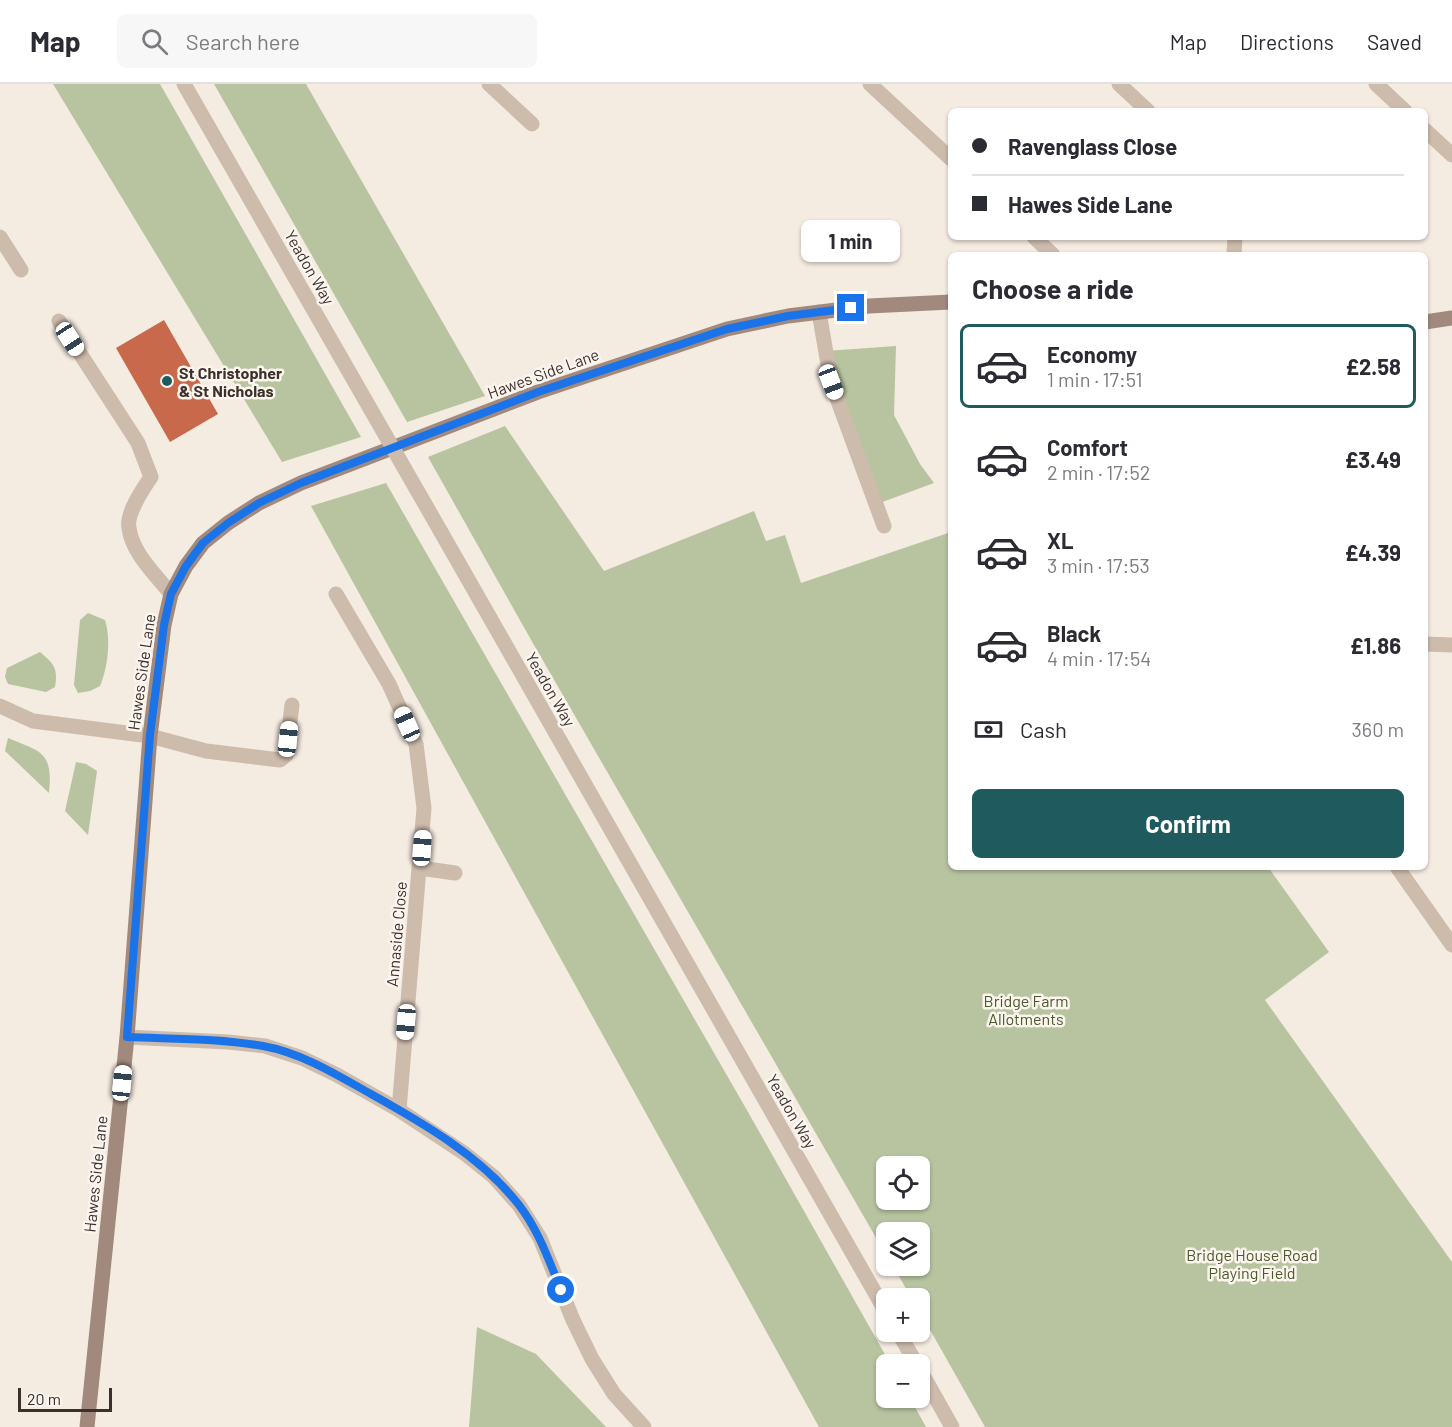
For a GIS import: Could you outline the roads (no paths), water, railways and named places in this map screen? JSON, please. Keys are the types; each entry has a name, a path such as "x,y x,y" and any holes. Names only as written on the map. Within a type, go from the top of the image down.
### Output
{"main road":[{"name":"Hawes Side Lane","path":"87,1427 127,1037 150,735 164,625 171,594 186,566 203,543 259,503 301,483 538,392 727,329 819,312 869,306 948,302"},
{"path":"1428,322 1452,318"}],"street":[{"name":"Yeadon Way","path":"184,84 876,1294"},
{"path":"489,84 532,124"},
{"path":"870,84 948,156"},
{"path":"1119,84 1145,108"},
{"path":"1376,84 1402,108"},
{"path":"1428,133 1452,155"},
{"path":"0,237 21,270"},
{"path":"1037,240 1050,252"},
{"path":"819,312 831,382 884,526"},
{"path":"59,321 138,443 151,477 136,501 128,526 136,549 171,594"},
{"name":"Annaside Close","path":"336,594 389,684 416,744 424,808 399,1110"},
{"path":"1428,644 1452,645"},
{"path":"0,706 33,721 150,735 206,751 280,759 286,755 292,705"},
{"name":"Annaside Close","path":"420,868 455,873"},
{"path":"1399,870 1452,945"},
{"path":"127,1037 228,1042 265,1047 302,1058 399,1110 464,1153 494,1177 519,1205 540,1238 573,1320 592,1359 614,1394 644,1427"},
{"path":"930,1388 952,1427"}],"place":[{"name":"St Christopher & St Nicholas","path":"167,381"}],"park label":[{"name":"Bridge Farm Allotments","path":"1026,1009"},
{"name":"Bridge House Road Playing Field","path":"1252,1263"}]}
